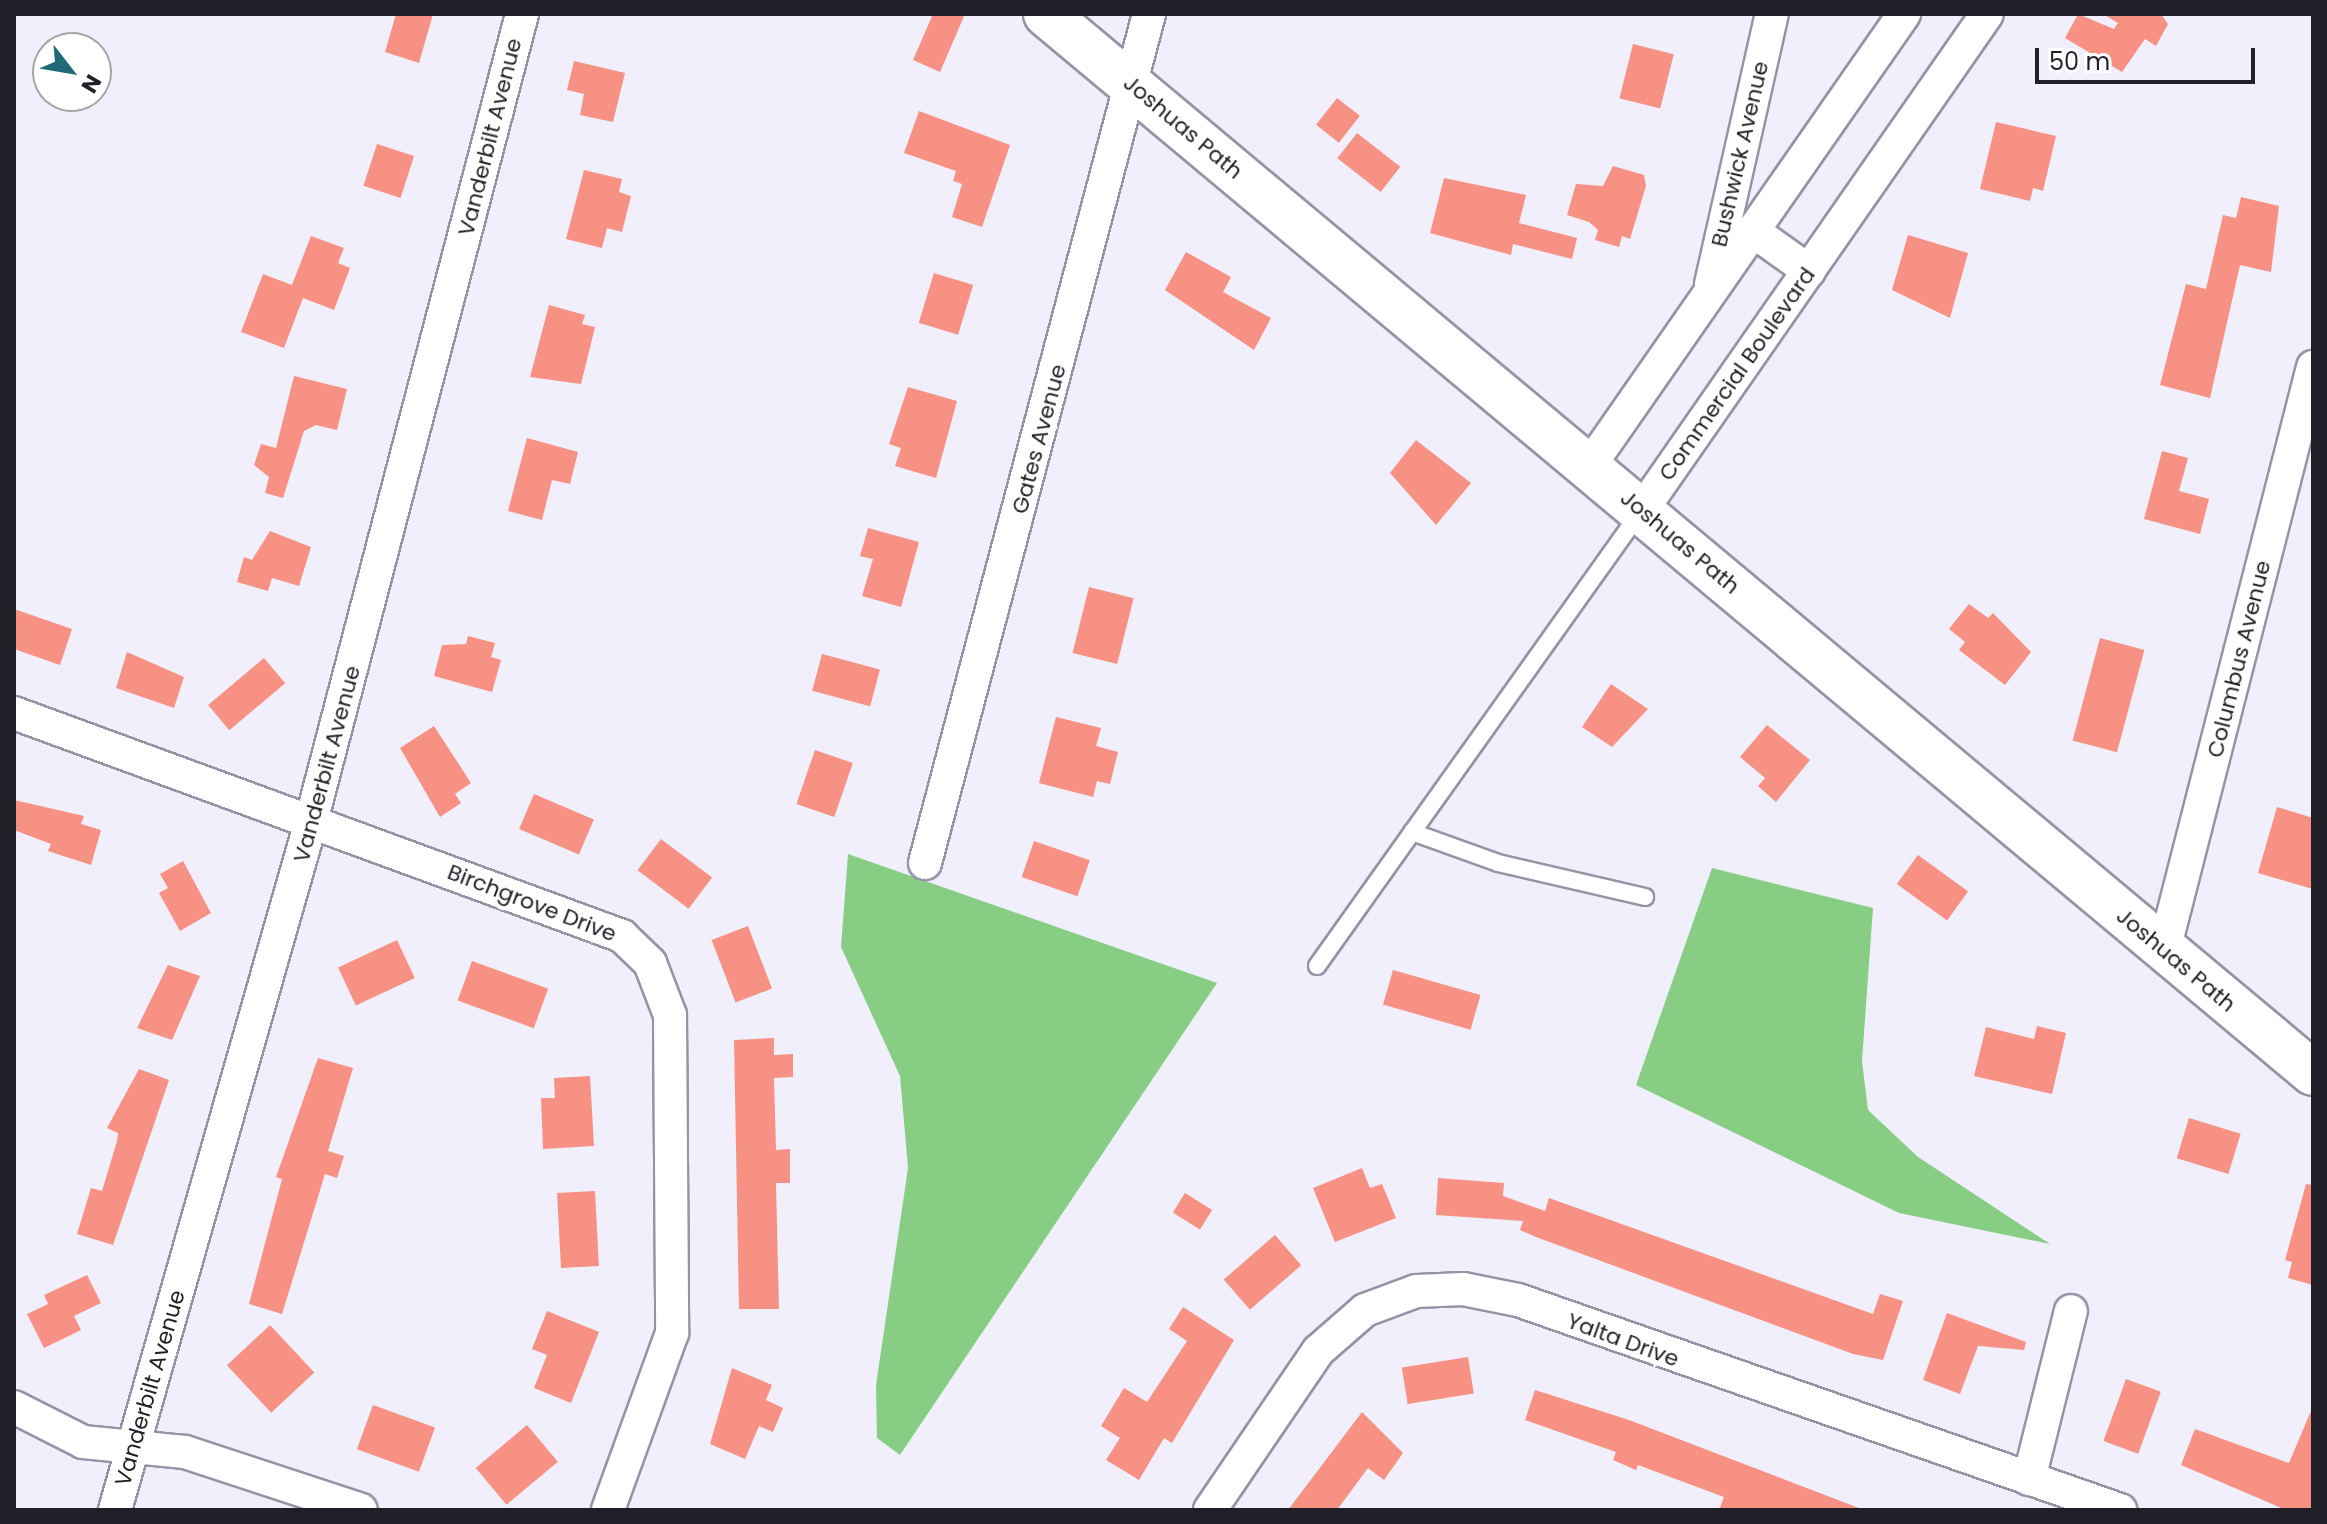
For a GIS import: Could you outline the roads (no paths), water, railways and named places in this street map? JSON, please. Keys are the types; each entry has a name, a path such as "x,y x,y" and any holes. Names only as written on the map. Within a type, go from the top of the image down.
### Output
{"main road":[{"name":"Joshuas Path","path":"1046,14 1590,465 2313,1073"}],"street":[{"name":"Vanderbilt Avenue","path":"115,1510 312,818 522,14"},
{"name":"Gates Avenue","path":"925,863 1149,14"},
{"name":"Bushwick Avenue","path":"1709,295 1772,14"},
{"path":"1590,465 1904,14"},
{"name":"Commercial Boulevard","path":"1642,510 1987,14"},
{"path":"1753,231 1809,271"},
{"name":"Columbus Avenue","path":"2164,950 2313,367"},
{"name":"Birchgrove Drive","path":"14,713 312,818 622,936 650,963 670,1015 672,1333 608,1510"},
{"name":"Yalta Drive","path":"1210,1510 1330,1340 1365,1310 1416,1291 1463,1289 1518,1300 2120,1510"},
{"path":"2029,1479 2071,1311"},
{"path":"14,1407 83,1442 185,1452 361,1510"}],"lane":[{"name":"Commercial Boulevard","path":"1317,966 1642,510"},
{"path":"1412,832 1498,863 1645,897"}]}
